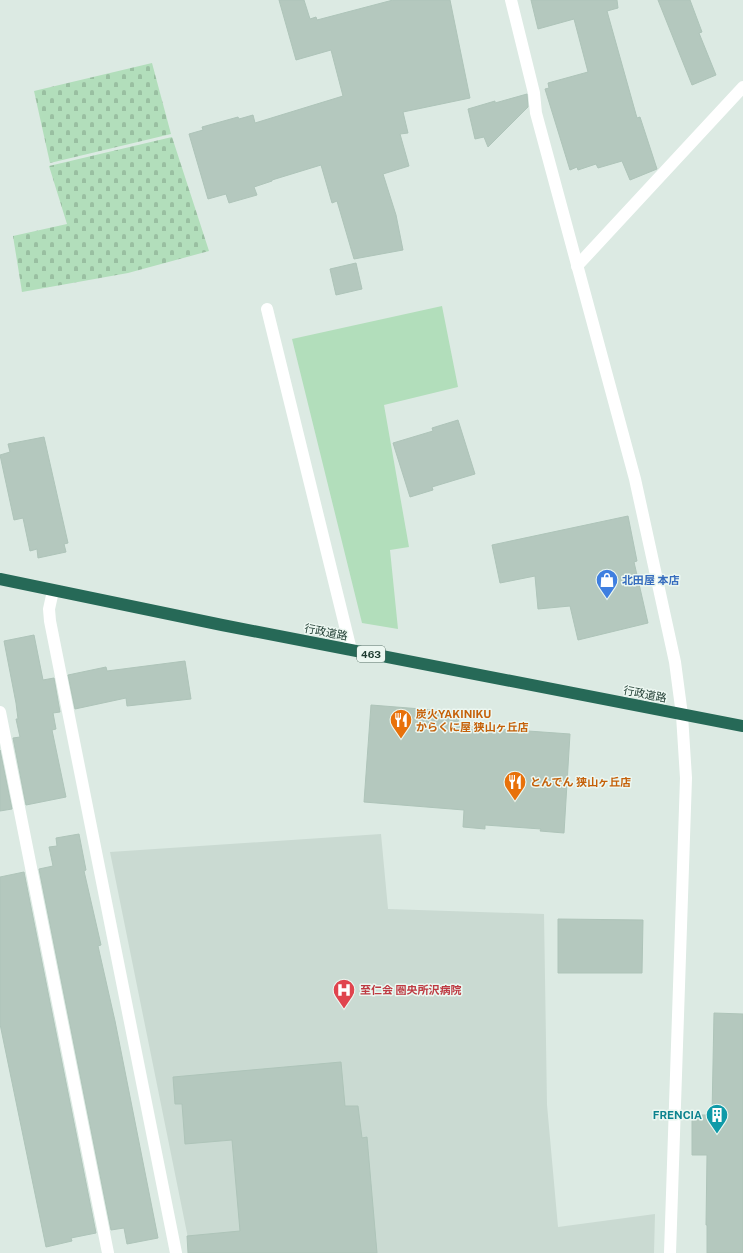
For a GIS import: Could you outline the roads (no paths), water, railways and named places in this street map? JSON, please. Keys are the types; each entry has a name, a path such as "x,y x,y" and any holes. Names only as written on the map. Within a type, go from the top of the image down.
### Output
{"highway":[{"name":"行政道路","path":"0,579 53,591 351,650 743,726"}],"street":[{"path":"511,0 534,93 536,113 635,479 675,662 682,715 686,778 670,1253"},
{"path":"577,266 743,87"},
{"path":"267,310 351,650"},
{"path":"53,591 49,609 50,621 176,1253"},
{"path":"0,712 108,1253"}],"place":[{"name":"北田屋 本店","path":"607,600"},
{"name":"炭火YAKINIKU からくに屋 狭山ヶ丘店","path":"401,740"},
{"name":"とんでん 狭山ヶ丘店","path":"515,802"},
{"name":"至仁会 圏央所沢病院","path":"344,1010"},
{"name":"FRENCIA","path":"717,1134"}]}
